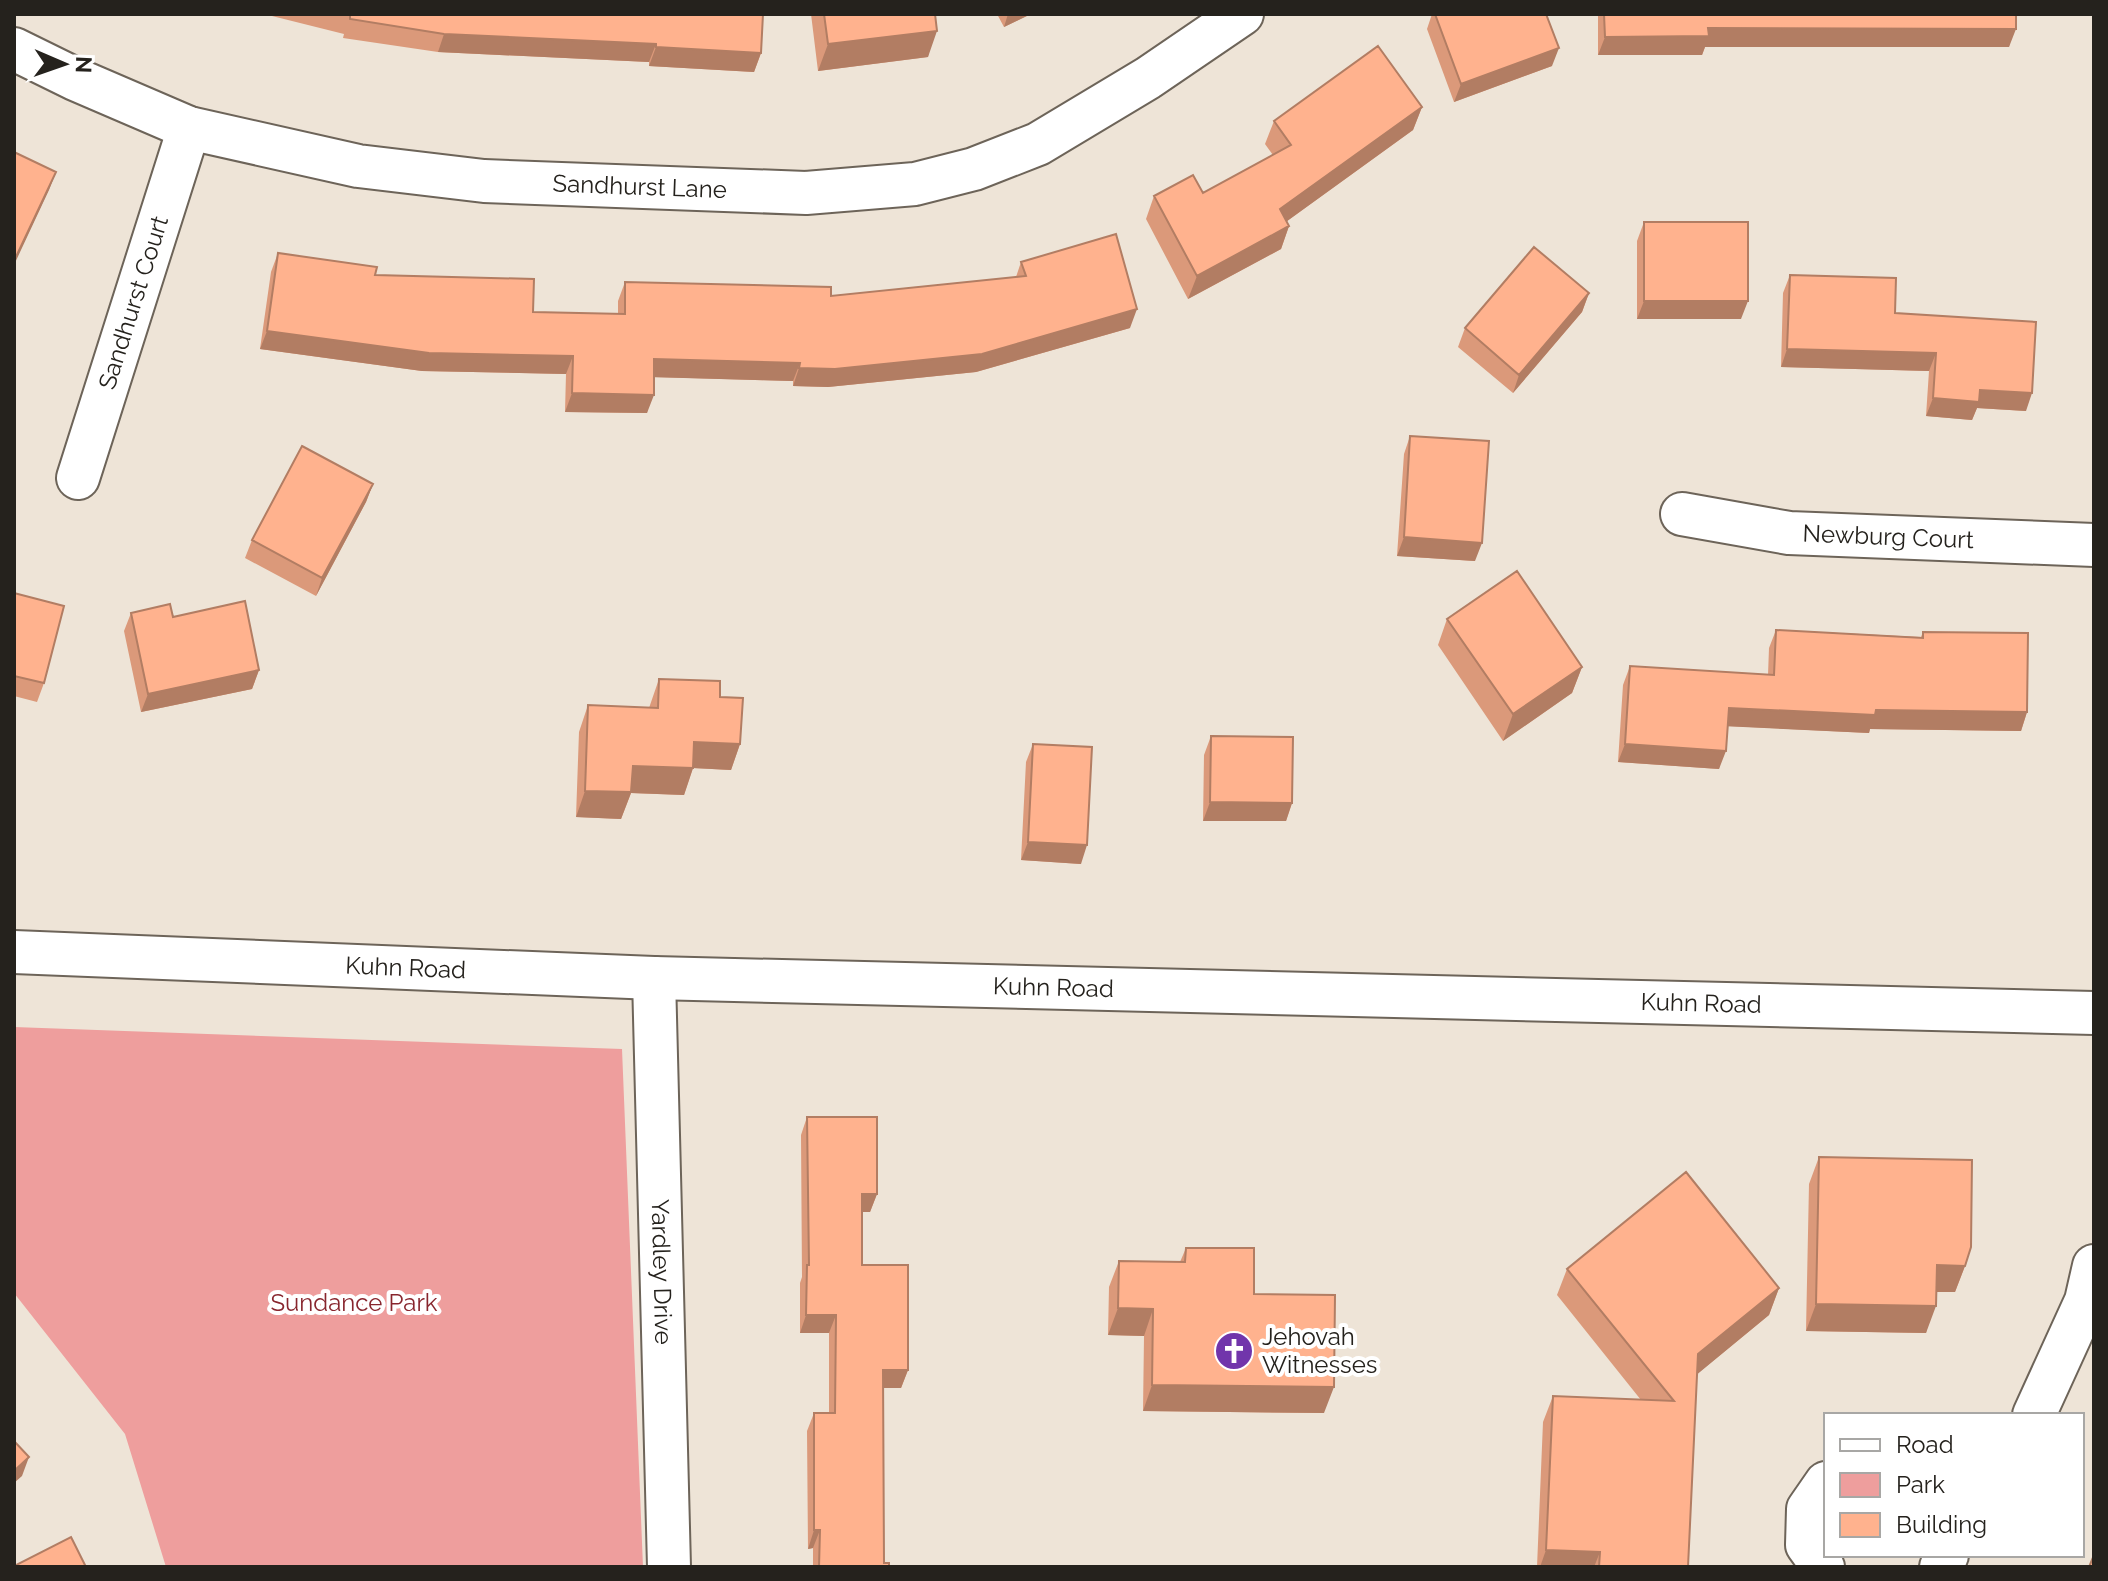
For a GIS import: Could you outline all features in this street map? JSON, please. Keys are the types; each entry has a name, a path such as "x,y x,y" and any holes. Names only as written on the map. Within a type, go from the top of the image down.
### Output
{"street":[{"name":"Sandhurst Lane","path":"14,49 189,128 358,166 484,181 806,193 915,184 974,169 1038,144 1148,78 1242,14"},
{"name":"Sandhurst Court","path":"78,478 189,128"},
{"name":"Newburg Court","path":"1682,514 1789,533 2094,545"},
{"name":"Kuhn Road","path":"14,952 654,978 2094,1013"},
{"name":"Yardley Drive","path":"654,978 669,1567"},
{"path":"2035,1413 2086,1301 2094,1266"},
{"path":"1823,1567 1807,1545 1808,1509 1824,1486"}],"green space":[{"name":"Sundance Park","path":"14,1027 622,1049 643,1567 166,1567 125,1434 14,1293"}],"building":[{"path":"345,14 763,14 761,53 656,47 656,44 444,34 350,19 350,15"},
{"path":"824,14 935,14 937,31 828,44"},
{"path":"1435,14 1546,14 1559,48 1461,84"},
{"path":"1604,14 2016,14 2016,29 1708,28 1709,36 1605,37"},
{"path":"1378,46 1422,107 1280,209 1289,226 1197,276 1154,196 1193,175 1203,193 1291,145 1274,121"},
{"path":"14,152 56,172 14,261"},
{"path":"1644,222 1748,222 1748,301 1644,301"},
{"path":"1116,234 1137,309 982,354 835,369 799,368 800,363 654,359 654,395 572,393 573,356 429,353 267,331 278,253 377,267 375,275 534,279 533,312 625,314 625,282 831,287 831,296 1026,276 1021,262"},
{"path":"1534,247 1589,293 1519,375 1465,328"},
{"path":"1790,275 1896,278 1895,313 2036,322 2032,393 1980,390 1979,402 1933,398 1936,353 1787,349"},
{"path":"1410,436 1489,441 1482,543 1404,537"},
{"path":"302,446 373,484 322,578 252,540"},
{"path":"1517,571 1582,667 1513,714 1447,619"},
{"path":"14,593 64,606 44,683 14,676"},
{"path":"245,601 259,670 148,694 131,613 170,604 173,617"},
{"path":"1776,630 1923,638 1923,632 2028,633 2027,712 1876,710 1875,715 1729,708 1726,751 1625,744 1630,666 1774,675"},
{"path":"659,679 720,681 720,697 743,698 740,744 694,742 693,768 633,766 631,792 585,791 588,705 658,708"},
{"path":"1211,736 1293,737 1292,803 1210,802"},
{"path":"1033,744 1092,747 1087,845 1028,842"},
{"path":"807,1117 877,1117 877,1194 862,1194 862,1265 908,1265 908,1370 883,1370 884,1563 889,1563 889,1567 819,1567 820,1530 814,1530 814,1413 835,1413 836,1315 806,1315 809,1265"},
{"path":"1819,1157 1972,1160 1971,1247 1965,1266 1937,1265 1936,1306 1816,1304"},
{"path":"1686,1172 1779,1288 1698,1354 1688,1567 1599,1567 1600,1552 1546,1550 1553,1396 1674,1401 1567,1269"},
{"name":"Jehovah Witnesses","path":"1186,1248 1254,1248 1254,1294 1335,1295 1334,1387 1152,1385 1153,1309 1118,1308 1119,1261 1185,1262"},
{"path":"14,1441 29,1457 14,1471"},
{"path":"71,1537 86,1567 14,1567 14,1566"}],"place":[{"name":"Jehovah Witnesses","path":"1234,1351"}]}
